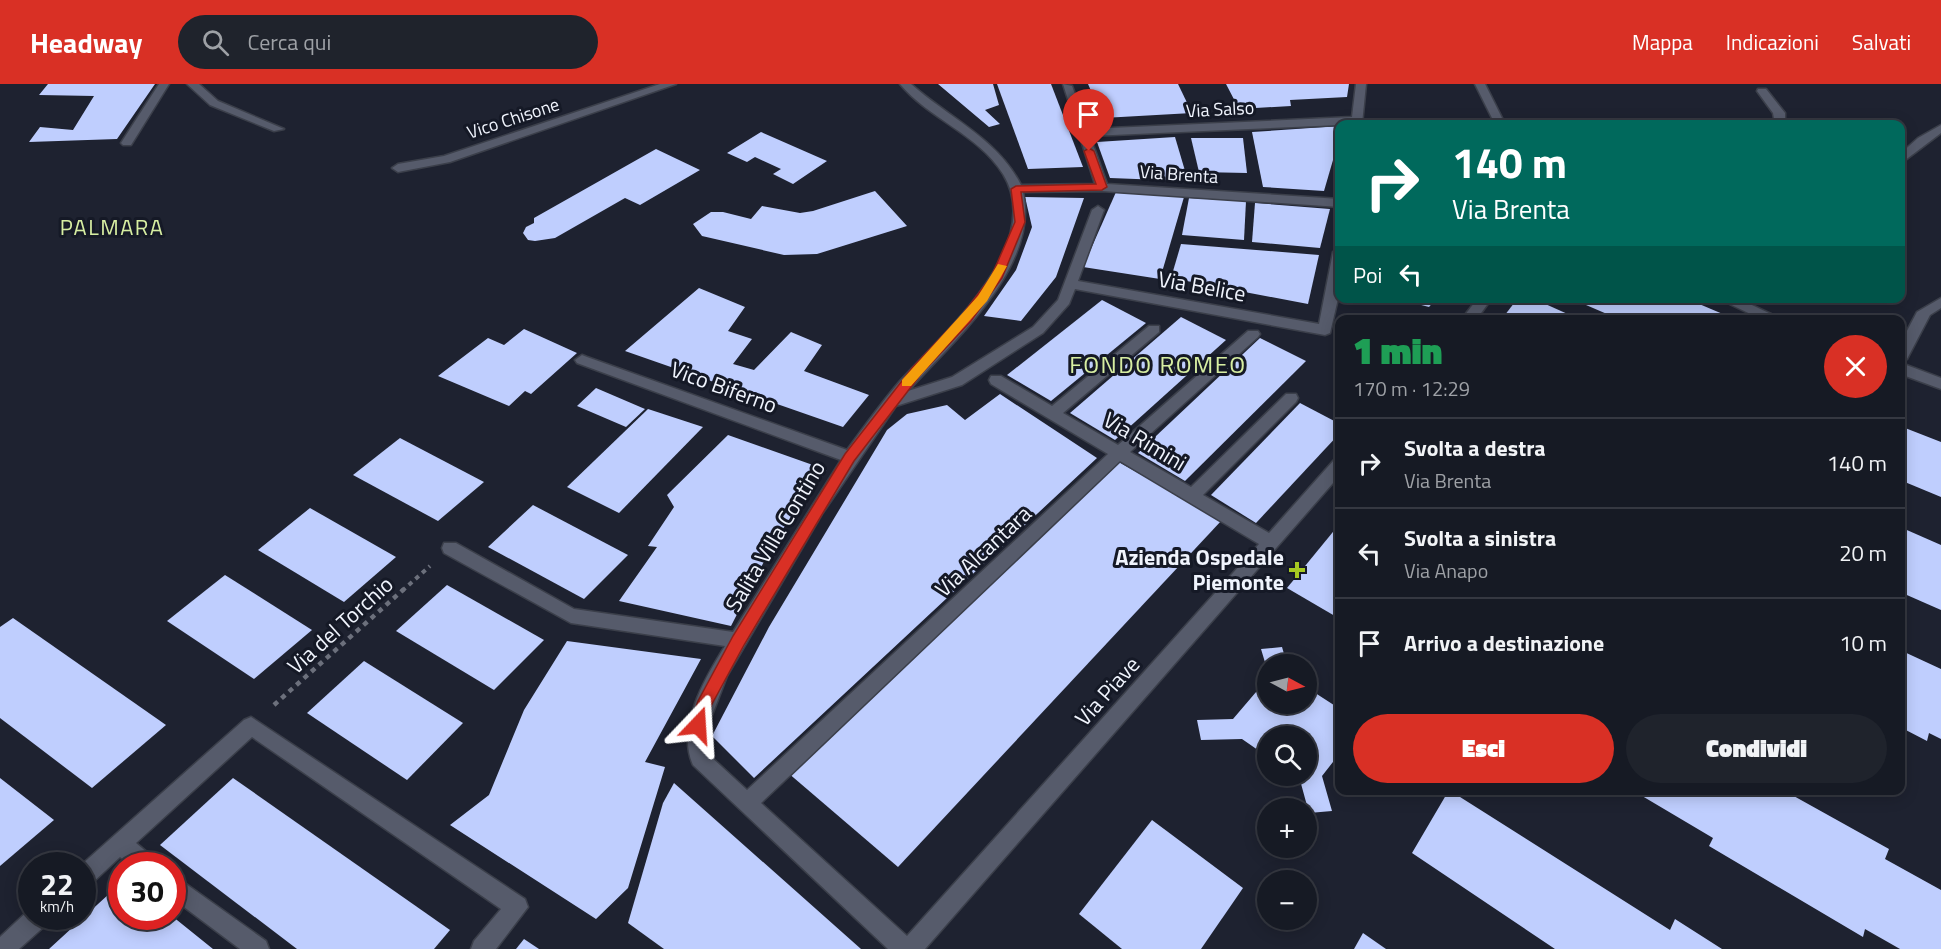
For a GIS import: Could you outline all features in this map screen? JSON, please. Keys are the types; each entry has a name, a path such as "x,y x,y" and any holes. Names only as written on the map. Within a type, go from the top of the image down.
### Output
{"street":[{"path":"127,143 164,84"},
{"path":"192,84 214,103 278,129"},
{"name":"Vico Chisone","path":"398,168 446,159 671,84"},
{"name":"Salita Villa Contino","path":"904,84 994,157 1008,173 1016,189 1020,222 996,278 966,318 891,402 849,457 738,640 704,705 697,743 700,759 904,949"},
{"path":"1357,120 1361,84"},
{"path":"1480,84 1498,120"},
{"path":"1067,87 1102,187"},
{"path":"1762,91 1779,113 1780,120"},
{"name":"Via Salso","path":"1083,133 1335,123"},
{"path":"1905,156 1922,140 1941,128"},
{"name":"Via Brenta","path":"1016,189 1102,187 1335,203"},
{"path":"891,402 957,381 986,365 1038,330 1064,301 1098,210"},
{"name":"Via Belice","path":"1071,284 1325,330 1335,278"},
{"path":"1905,349 1924,312 1941,302"},
{"path":"1471,315 1482,303"},
{"path":"1735,303 1765,315"},
{"path":"1053,413 1154,329"},
{"name":"Via Alcantara","path":"746,804 1120,452 1252,334"},
{"name":"Vico Biferno","path":"582,360 849,457"},
{"path":"1905,370 1941,384"},
{"name":"Via Rimini","path":"996,380 1270,542"},
{"path":"1192,496 1291,398"},
{"name":"Via Piave","path":"910,949 1335,470"},
{"path":"450,548 571,616 738,640"},
{"path":"96,865 251,726 517,907 482,949"},
{"path":"120,844 130,852"},
{"path":"186,895 258,949"},
{"path":"3,949 24,930"}],"path":[{"name":"Via del Torchio","path":"251,726 450,548"}],"building":[{"path":"48,84 155,84 117,139 29,142 40,127 73,130 94,96 39,95"},
{"path":"938,84 993,84 999,105 985,110 1000,124 989,127"},
{"path":"997,84 1051,84 1083,167 1028,169"},
{"path":"1088,84 1178,84 1192,113 1103,118"},
{"path":"1226,84 1349,84 1347,97 1290,100 1291,106 1239,109"},
{"path":"1335,126 1335,153 1324,191 1263,187 1252,132"},
{"path":"761,132 827,161 793,184 773,174 781,169 755,157 747,162 727,153"},
{"path":"1175,137 1188,181 1110,178 1097,142"},
{"path":"1191,138 1243,138 1247,173 1199,172"},
{"path":"656,149 700,170 640,205 625,198 555,238 528,240 523,233 526,227 534,223 534,218"},
{"path":"875,191 907,226 817,254 784,255 702,236 693,224 711,212 723,212 751,219 762,206 800,213 813,211"},
{"path":"1116,192 1184,197 1160,279 1083,267"},
{"path":"1025,197 1084,198 1056,277 1021,321 984,316 1016,270 1032,227"},
{"path":"1189,198 1246,201 1244,240 1182,235"},
{"path":"1255,203 1330,209 1320,248 1252,242"},
{"path":"1181,244 1319,255 1308,304 1171,278"},
{"path":"699,288 745,307 728,331 752,339 733,364 754,370 791,332 822,345 804,371 869,395 843,427 625,351"},
{"path":"1102,300 1146,323 1051,401 1007,375"},
{"path":"1413,303 1433,303 1429,307"},
{"path":"1514,303 1543,303 1570,315 1505,315"},
{"path":"1581,303 1697,303 1725,315 1662,315 1657,313 1656,315 1609,315"},
{"path":"1181,317 1226,340 1115,440 1070,413"},
{"path":"524,329 577,353 531,394 525,391 509,406 438,376 488,338 504,345"},
{"path":"1260,338 1306,361 1185,481 1138,453"},
{"path":"596,388 645,409 626,427 577,406"},
{"path":"1000,394 1097,458 754,778 712,736 769,627 887,430 907,414 947,405 965,420"},
{"path":"1300,403 1335,421 1335,438 1256,523 1211,495"},
{"path":"648,409 703,427 619,513 567,487"},
{"path":"1905,428 1941,442 1941,497 1905,482"},
{"path":"728,435 827,470 776,538 731,626 619,601 657,547 648,546 674,507 667,495"},
{"path":"400,438 484,482 438,521 353,475"},
{"path":"1115,460 1222,520 898,867 787,772"},
{"path":"533,505 628,555 584,599 488,547"},
{"path":"310,508 396,557 344,602 258,550"},
{"path":"1335,529 1335,616 1287,588"},
{"path":"1905,529 1941,545 1941,610 1905,594"},
{"path":"225,575 312,630 254,679 167,621"},
{"path":"447,585 544,640 494,690 396,631"},
{"path":"13,618 166,725 92,788 0,718 0,627"},
{"path":"567,641 701,659 645,762 665,767 628,888 596,919 450,825 489,795 524,710"},
{"path":"1282,647 1284,654 1262,654 1261,649"},
{"path":"1905,652 1941,669 1941,739 1929,733 1927,741 1905,730"},
{"path":"364,661 463,723 407,780 307,713"},
{"path":"1257,691 1257,714 1317,714 1317,694 1335,706 1335,759 1322,776 1332,811 1317,812 1317,798 1305,798 1302,786 1317,786 1317,726 1257,726 1257,749 1242,739 1201,740 1197,720 1233,719"},
{"path":"0,778 54,820 0,866"},
{"path":"233,778 450,930 434,949 297,949 186,865 186,852 169,852 160,845"},
{"path":"674,783 861,949 664,949 628,923 663,803"},
{"path":"1446,795 1457,795 1670,930 1675,919 1722,949 1555,949 1412,853"},
{"path":"1640,795 1792,795 1889,849 1885,859 1941,890 1941,949 1900,949 1865,929 1863,937 1709,846 1713,838"},
{"path":"1152,820 1243,888 1201,949 1122,949 1079,914"},
{"path":"108,895 108,930 186,930 186,927 213,949 49,949 70,930 96,930 96,906"},
{"path":"1363,933 1386,949 1354,949"},
{"path":"524,939 539,949 516,949"}],"slow traffic":[{"path":"906,383 983,298 1002,266"}],"place":[{"name":"Azienda Ospedale Piemonte","path":"1297,570"}],"district":[{"name":"PALMARA","path":"112,227"},
{"name":"FONDO ROMEO","path":"1158,364"}],"route":[{"path":"698,725 704,705 738,640 849,457 917,371 983,298 996,278 1020,222 1016,189 1102,187 1089,151"}]}
